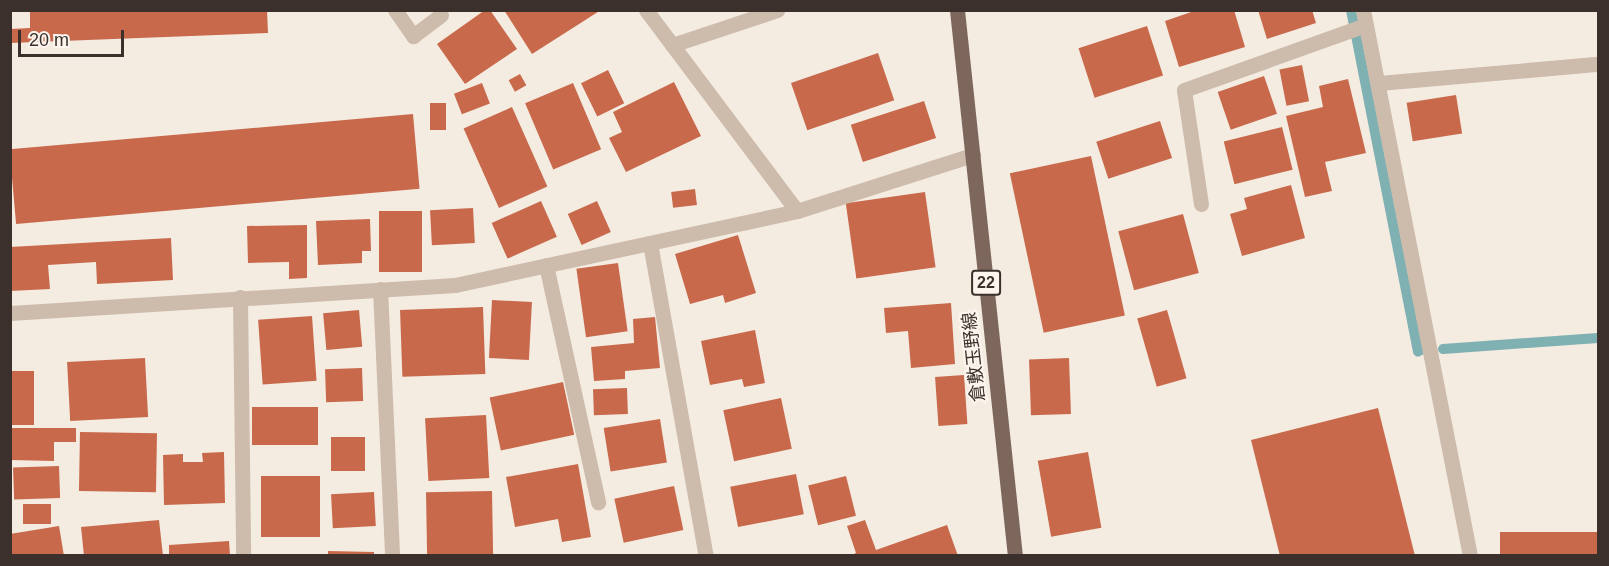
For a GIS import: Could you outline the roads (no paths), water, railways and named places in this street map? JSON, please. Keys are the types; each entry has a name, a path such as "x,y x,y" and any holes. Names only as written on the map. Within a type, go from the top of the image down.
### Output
{"main road":[{"name":"倉敷玉野線","path":"957,10 1015,555"}],"street":[{"path":"395,10 413,36 441,15"},
{"path":"646,10 798,211"},
{"path":"672,45 777,10"},
{"path":"1201,204 1184,90 1358,24 1379,83 1470,555"},
{"path":"1379,83 1599,64"},
{"path":"10,313 455,285 798,211 973,155"},
{"path":"650,243 706,555"},
{"path":"546,265 598,502"},
{"path":"380,289 392,555"},
{"path":"240,297 243,555"}],"waterway":[{"path":"1351,10 1418,351 1421,350"},
{"path":"1443,349 1598,338"}]}
